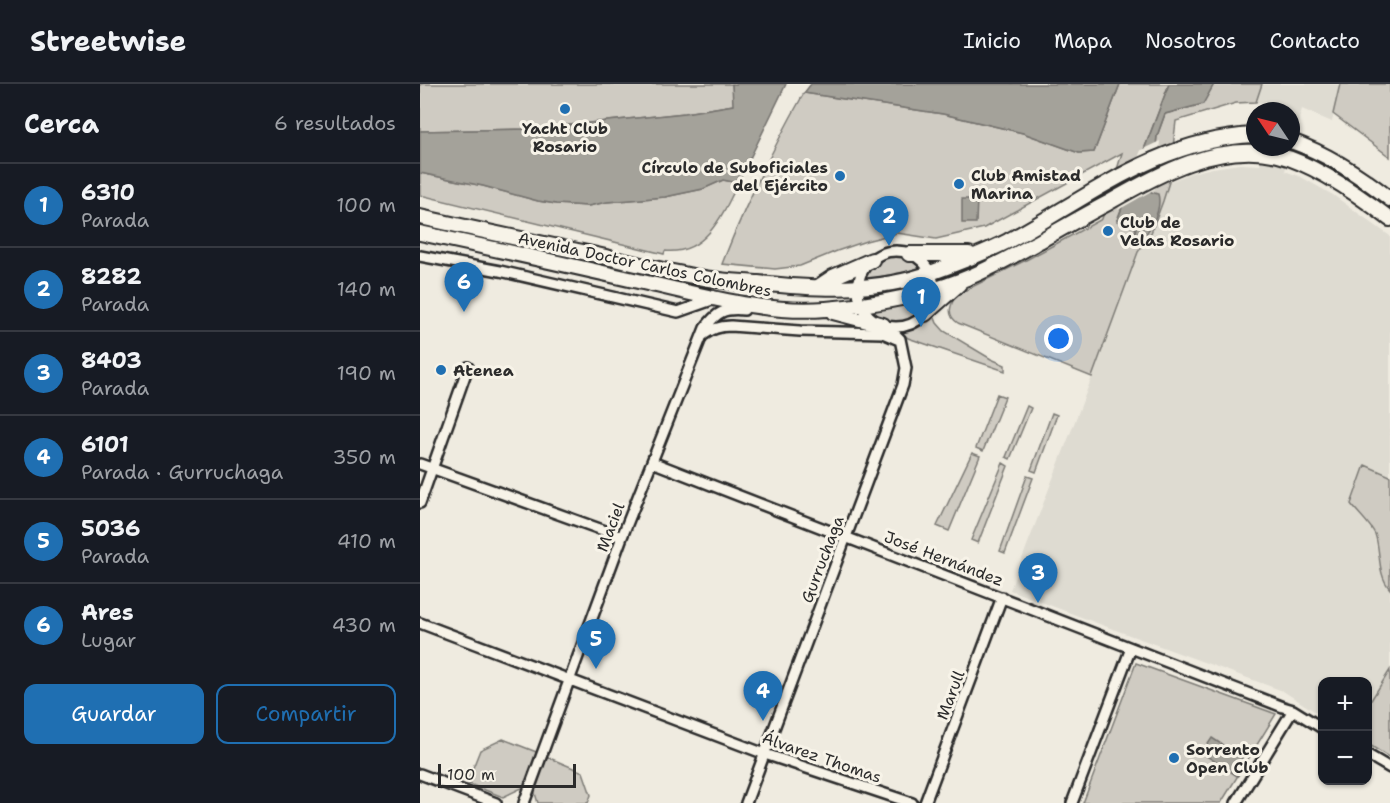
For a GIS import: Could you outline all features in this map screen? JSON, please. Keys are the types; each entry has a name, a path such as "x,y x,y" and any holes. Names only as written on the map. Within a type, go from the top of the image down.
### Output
{"main road":[{"name":"Avenida Doctor Carlos Colombres","path":"420,217 704,278 793,287 858,288 930,273 977,255 1006,242 1114,180 1165,154 1211,140 1246,136"},
{"path":"1300,145 1346,167 1390,199"},
{"name":"Avenida Doctor Carlos Colombres","path":"420,233 715,298 783,309 822,309 898,298 963,280 1024,250 1159,175 1204,158 1233,153 1260,152 1294,160 1339,184 1390,219"},
{"path":"909,254 977,255"},
{"path":"817,287 833,277 872,260"},
{"path":"925,314 963,280"},
{"path":"822,309 889,328"}],"street":[{"path":"700,337 720,326 800,331 889,328 908,325 917,321 931,305 934,289 930,273 918,258 895,251 887,253 872,260 860,277 858,288 861,305"},
{"path":"420,255 678,312 715,298"},
{"name":"Gurruchaga","path":"746,803 903,385 906,368 900,339 889,328 870,317 861,305"},
{"name":"Maciel","path":"524,803 622,537 700,337 713,318 723,310 754,312 766,306"},
{"path":"420,503 468,367"},
{"name":"José Hernández","path":"651,462 1293,710 1318,725"},
{"path":"420,464 622,537"},
{"name":"Marull","path":"925,803 1002,597"},
{"name":"Álvarez Thomas","path":"420,623 765,754 912,803"},
{"path":"1072,803 1131,648"},
{"path":"1236,803 1293,710"},
{"path":"1372,757 1390,768"},
{"path":"420,774 496,803"},
{"path":"513,802 524,803"}],"shaded area":[{"name":"Yacht Club Rosario","path":"420,84 732,84 734,105 685,113 531,129 420,131"},
{"path":"732,84 786,84 738,183 723,180 703,189 665,197 588,206 538,201 483,186 420,173 420,131 531,129 685,113 733,105"},
{"path":"811,84 1120,84 1094,152 1079,153 1023,133 943,114 804,93"},
{"path":"1120,84 1169,84 1117,220 1136,228 1151,192 1157,136 1165,114 1202,104 1214,84 1262,84 1256,102 1236,103 1176,121 1169,182 1163,201 1151,233 1138,252 1092,377 958,323 952,317 950,310 956,295 1102,219 1122,153 984,228 936,239 897,233 866,241 800,266 775,269 722,264 760,177 804,93 943,114 1023,133 1079,153 1094,152"},
{"path":"1169,84 1214,84 1203,104 1165,114 1157,136 1151,192 1158,194 1158,208 1150,229 1136,245 1133,238 1136,228 1117,221"},
{"path":"1262,84 1340,84 1332,122 1302,109 1300,116 1300,102 1256,102"},
{"path":"1340,84 1390,84 1390,157 1333,114"},
{"path":"1262,156 1289,156 1285,171 1333,195 1390,236 1390,476 1365,466 1351,504 1374,533 1380,565 1386,585 1390,589 1390,670 1372,699 1372,677 1318,677 1318,713 1283,691 1010,590 1138,252 1151,233 1169,182 1191,173 1213,168 1240,164 1260,165"},
{"name":"Yacht Club Rosario","path":"420,173 483,186 538,201 588,206 665,197 703,189 723,180 738,183 719,219 702,239 692,246 665,251 664,254 420,195"},
{"path":"962,199 977,199 976,223 962,223"},
{"path":"890,255 907,257 922,267 864,280 873,263"},
{"path":"931,295 919,313 903,322 885,320 867,308"},
{"path":"931,315 944,331 1005,365 1005,371 908,338 901,332 921,324"},
{"path":"997,394 1005,397 983,451 976,448"},
{"path":"1027,406 1031,408 1010,459 1006,457"},
{"path":"1052,413 1057,415 1036,472 1031,470"},
{"path":"972,453 980,456 949,531 937,526"},
{"path":"1003,463 1008,466 978,543 971,540"},
{"path":"1365,465 1390,476 1390,589 1381,570 1375,534 1351,504"},
{"path":"1027,476 1033,478 1005,553 1000,551"},
{"name":"Sorrento Open Club","path":"1136,663 1276,714 1221,803 1083,803"},
{"path":"1390,670 1390,758 1372,747 1372,699"},
{"path":"1212,738 1247,761 1237,776 1202,753"},
{"path":"503,739 539,753 526,786 503,797 467,783 480,750"},
{"path":"547,757 583,772 591,795 588,803 538,803 534,790"}],"pier":[{"path":"1160,141 1155,189 1118,210 1141,150"}],"place":[{"name":"Yacht Club Rosario","path":"565,109"},
{"name":"Círculo de Suboficiales del Ejército","path":"840,176"},
{"name":"Club Amistad Marina","path":"959,184"},
{"name":"Club de Velas Rosario","path":"1108,231"},
{"name":"8282","path":"889,246"},
{"name":"Ares","path":"464,312"},
{"name":"6310","path":"921,327"},
{"name":"Atenea","path":"441,370"},
{"name":"8403","path":"1038,603"},
{"name":"5036","path":"596,669"},
{"name":"6101","path":"763,721"},
{"name":"Sorrento Open Club","path":"1174,758"}]}
